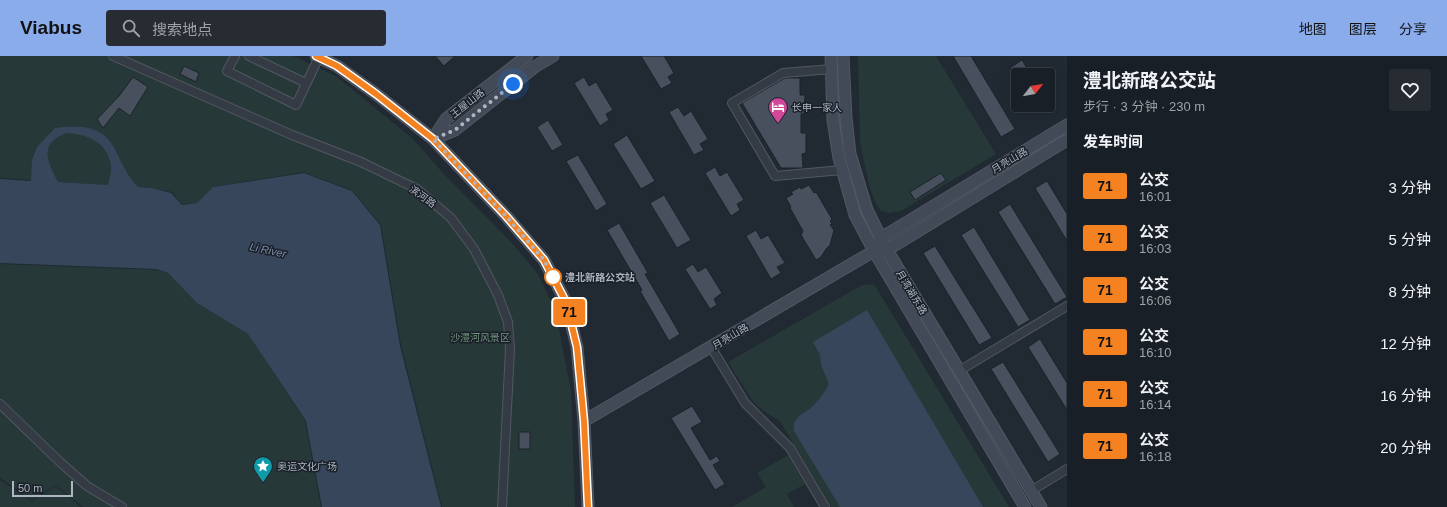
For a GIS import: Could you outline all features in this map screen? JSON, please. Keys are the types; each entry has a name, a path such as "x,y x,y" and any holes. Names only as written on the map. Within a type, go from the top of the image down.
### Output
{"street":[{"name":"滨河路","path":"113,56 292,135 361,162 416,189 451,218 474,249 498,295 508,322 510,349 502,507"},
{"path":"234,56 227,71 296,104 318,57 337,66 376,94 433,139 506,216 544,260 566,302 577,347 584,421 588,507"},
{"path":"249,56 306,83"},
{"path":"528,56 536,66"},
{"name":"王屋山路","path":"433,139 446,119 528,56"},
{"name":"月湾湖东路","path":"831,56 833,120 842,170 855,215 874,251 1025,507"},
{"name":"月湾湖东路","path":"843,56 846,118 850,154 867,210 887,250 1040,507"},
{"name":"王屋山路","path":"433,139 455,130 549,57"},
{"path":"832,69 783,73 732,103 775,176 842,170"},
{"name":"月亮山路","path":"881,238 1067,125"},
{"name":"月亮山路","path":"584,421 874,251 887,250 1067,140"},
{"path":"874,251 881,238"},
{"path":"959,371 1067,306"},
{"path":"711,347 745,403 790,448 825,507"},
{"path":"0,404 87,486 122,507"},
{"path":"1031,491 1067,469"}],"green space":[{"name":"沙澧河风景区","path":"0,56 293,56 336,76 412,138 442,172 511,242 537,273 555,309 571,391 575,507 442,507 401,345 381,225 352,190 303,172 213,187 197,203 182,204 172,192 152,188 0,178"},
{"path":"858,56 936,56 996,154 901,211 889,213 881,211 875,202 869,185 860,142"},
{"path":"0,264 156,270 168,273 197,303 248,334 305,421 321,507 83,507 56,485 32,500 0,478"},
{"path":"874,284 1009,507 831,507 780,421 765,412 753,402 728,362 862,285"},
{"path":"788,455 805,484 787,494 794,507 732,507 766,487 757,473"},
{"path":"0,480 32,501 56,486 81,507 0,507"}],"water":[{"name":"Li River","path":"82,127 99,132 113,145 128,174 138,187 152,188 171,193 182,205 197,203 213,187 304,173 352,191 380,225 400,346 441,507 322,507 306,421 248,334 197,303 168,273 156,269 0,263 0,179 31,181 32,160 37,147 55,128","holes":["67,133 82,135 96,141 106,151 111,168 108,185 58,182 48,160 49,147 58,137"]},
{"path":"867,310 983,507 840,507 794,431 795,422 797,419 816,403 829,384 821,365 820,355 813,342"}],"building":[{"path":"435,56 455,56 444,66"},
{"path":"641,56 664,56 674,73 668,77 672,83 661,89"},
{"path":"953,56 971,56 1015,129 1001,137"},
{"path":"1022,60 1027,68 1011,68 1011,70 1010,68"},
{"path":"184,66 199,73 196,82 180,74"},
{"path":"133,77 148,87 130,116 119,108 103,128 97,119 119,96"},
{"path":"584,77 589,86 596,82 613,110 606,114 609,120 600,126 574,83"},
{"name":"长申一家人","path":"785,78 800,78 800,95 805,95 804,114 801,114 801,133 806,133 806,153 802,154 803,168 781,168 742,103"},
{"path":"678,107 684,116 691,111 708,139 700,144 704,150 694,155 669,112"},
{"path":"548,120 563,145 552,151 537,127"},
{"path":"627,135 655,181 641,189 613,144"},
{"path":"578,155 607,204 596,211 566,161"},
{"path":"715,167 720,176 727,172 744,200 737,204 740,210 731,216 705,173"},
{"path":"941,173 946,180 915,200 910,192"},
{"path":"1047,181 1067,214 1067,241 1035,188"},
{"path":"809,185 814,193 816,192 832,219 830,221 832,223 830,225 834,230 830,245 821,257 816,260 801,235 803,231 786,198 793,194 791,192 800,187 801,189"},
{"path":"664,195 691,240 677,248 650,203"},
{"path":"1010,204 1067,297 1055,304 998,212"},
{"path":"619,223 648,273 645,274 680,334 669,341 640,291 642,290 607,230"},
{"path":"974,227 1030,320 1018,327 961,235"},
{"path":"756,230 761,239 768,235 785,263 777,267 781,273 771,279 746,236"},
{"path":"935,246 992,338 979,345 923,253"},
{"path":"693,264 698,272 706,267 722,293 714,299 717,305 710,309 685,269"},
{"path":"1040,339 1067,383 1067,410 1028,347"},
{"path":"1003,362 1060,454 1048,462 991,369"},
{"path":"692,406 702,422 691,428 710,460 717,456 720,461 713,465 725,484 715,490 671,418"},
{"path":"519,432 530,432 530,449 519,449"}],"bus line":[{"name":"71","path":"316,56 337,66 376,94 433,139 506,216 544,260 566,302 577,347 584,421 588,507"}],"place":[{"name":"长申一家人","path":"778,124"},
{"name":"澧北新路公交站","path":"553,277"},
{"name":"奥运文化广场","path":"263,483"}],"route":[{"path":"513,84 455,130 433,139 506,216 544,260 553,277"}]}
